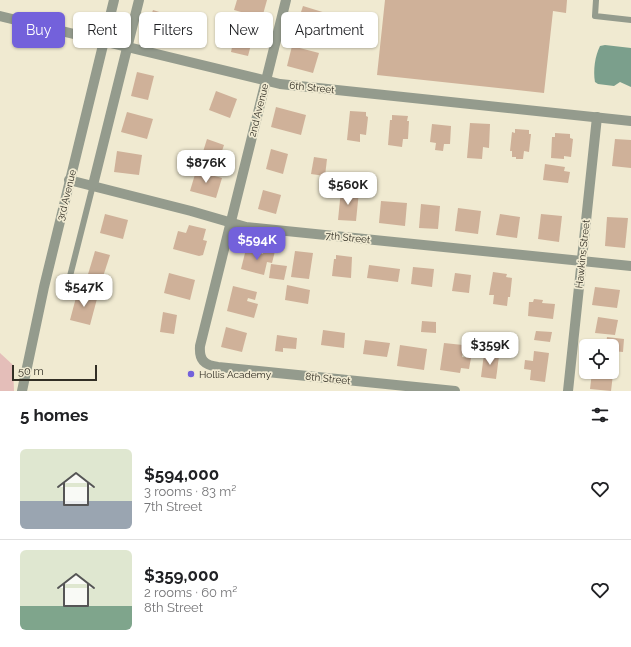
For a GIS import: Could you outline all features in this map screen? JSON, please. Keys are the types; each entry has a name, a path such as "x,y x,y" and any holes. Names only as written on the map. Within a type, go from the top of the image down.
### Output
{"street":[{"name":"3rd Avenue","path":"111,12 114,0"},
{"path":"131,31 139,0"},
{"name":"2nd Avenue","path":"202,360 200,355 200,346 286,0"},
{"name":"6th Street","path":"0,16 73,34"},
{"name":"6th Street","path":"131,47 280,84 631,121"},
{"name":"3rd Avenue","path":"22,391 44,287 102,48"},
{"path":"93,185 127,48"},
{"name":"Hawkins Street","path":"568,391 596,117"},
{"name":"7th Street","path":"70,180 246,227 631,266"},
{"name":"8th Street","path":"202,360 211,366 218,367 455,391"}],"lane":[{"path":"596,0 595,16 631,20"},
{"path":"69,280 93,185"}],"shaded area":[{"path":"605,45 631,48 631,87 620,82 614,86 598,84 595,82 594,68 597,54 600,46"},
{"path":"0,353 13,365 14,391 0,391"}],"building":[{"path":"237,0 267,0 264,12 241,12 234,10"},
{"path":"385,0 567,0 566,13 553,11 544,93 377,75"},
{"path":"303,6 322,12 301,12"},
{"path":"232,48 250,48 248,56 231,52"},
{"path":"292,48 300,48 319,53 313,73 287,66"},
{"path":"137,72 154,76 148,100 131,96"},
{"path":"216,91 237,99 230,118 209,110"},
{"path":"276,107 306,115 301,135 271,127"},
{"path":"350,111 366,112 366,116 368,117 366,135 360,134 360,142 347,140"},
{"path":"127,112 153,119 147,139 121,132"},
{"path":"392,115 408,116 408,139 403,139 402,147 388,145 390,120 392,120"},
{"path":"470,123 490,124 489,148 483,147 482,159 467,158"},
{"path":"432,124 451,126 450,144 444,144 443,151 435,150 436,143 430,142"},
{"path":"515,129 529,130 529,134 531,134 529,152 524,151 523,159 516,159 516,157 512,157 512,151 510,151 512,132 515,133"},
{"path":"555,133 570,134 570,138 573,139 571,157 564,156 564,159 551,158 552,137 555,137"},
{"path":"207,139 224,145 219,160 202,155"},
{"path":"615,139 631,140 631,168 612,166"},
{"path":"271,149 288,154 283,174 266,169"},
{"path":"117,151 142,155 139,175 114,172"},
{"path":"314,157 327,159 325,176 311,174"},
{"path":"545,164 565,167 564,171 570,172 568,183 543,180"},
{"path":"196,171 222,178 216,198 190,191"},
{"path":"263,190 281,195 276,214 258,209"},
{"path":"341,190 359,191 356,221 338,220"},
{"path":"381,201 407,203 405,226 379,223"},
{"path":"421,204 440,206 438,229 419,228"},
{"path":"458,208 481,211 478,234 455,231"},
{"path":"105,214 128,220 123,239 100,233"},
{"path":"500,214 520,217 517,238 496,235"},
{"path":"541,214 562,216 559,242 538,239"},
{"path":"607,217 628,218 625,248 605,246"},
{"path":"189,225 206,229 203,240 207,241 203,255 199,256 173,249 178,231 186,233"},
{"path":"264,248 275,251 272,263 267,262 264,275 241,269 246,249 263,254"},
{"path":"95,251 110,255 100,286 86,281"},
{"path":"295,251 313,253 309,279 291,277"},
{"path":"336,255 352,257 351,278 332,276 334,259 336,259"},
{"path":"271,264 287,266 284,280 269,278"},
{"path":"369,265 400,269 398,282 367,278"},
{"path":"413,267 434,269 432,287 411,284"},
{"path":"493,272 507,274 506,277 512,278 510,297 508,297 507,306 493,304 494,295 489,295"},
{"path":"169,273 195,280 190,300 164,293"},
{"path":"455,273 471,275 469,293 452,291"},
{"path":"287,285 310,290 308,304 285,300"},
{"path":"233,286 257,292 255,300 248,298 247,301 258,304 254,318 227,311"},
{"path":"595,287 620,290 617,308 592,305"},
{"path":"78,290 98,295 90,325 70,320"},
{"path":"534,299 543,300 542,303 555,304 553,319 528,316 529,302 533,302"},
{"path":"163,312 177,315 174,334 160,332"},
{"path":"598,317 618,320 615,335 595,333"},
{"path":"422,321 436,322 436,333 421,332"},
{"path":"226,327 247,333 242,352 221,347"},
{"path":"323,330 345,333 344,348 321,345"},
{"path":"536,331 552,332 550,342 534,340"},
{"path":"277,335 297,338 296,349 283,348 283,352 275,351"},
{"path":"607,337 624,339 623,352 619,352 619,339 607,339"},
{"path":"365,340 390,343 387,357 363,354"},
{"path":"444,343 463,345 462,357 471,358 469,369 461,368 460,373 440,370"},
{"path":"400,345 427,349 424,370 397,366"},
{"path":"534,351 549,353 545,382 530,380 531,370 524,369 525,360 533,361"},
{"path":"484,354 499,356 496,379 481,377"},
{"path":"591,379 612,379 611,391 590,389"}],"place":[{"name":"Hollis Academy","path":"191,374"}]}
